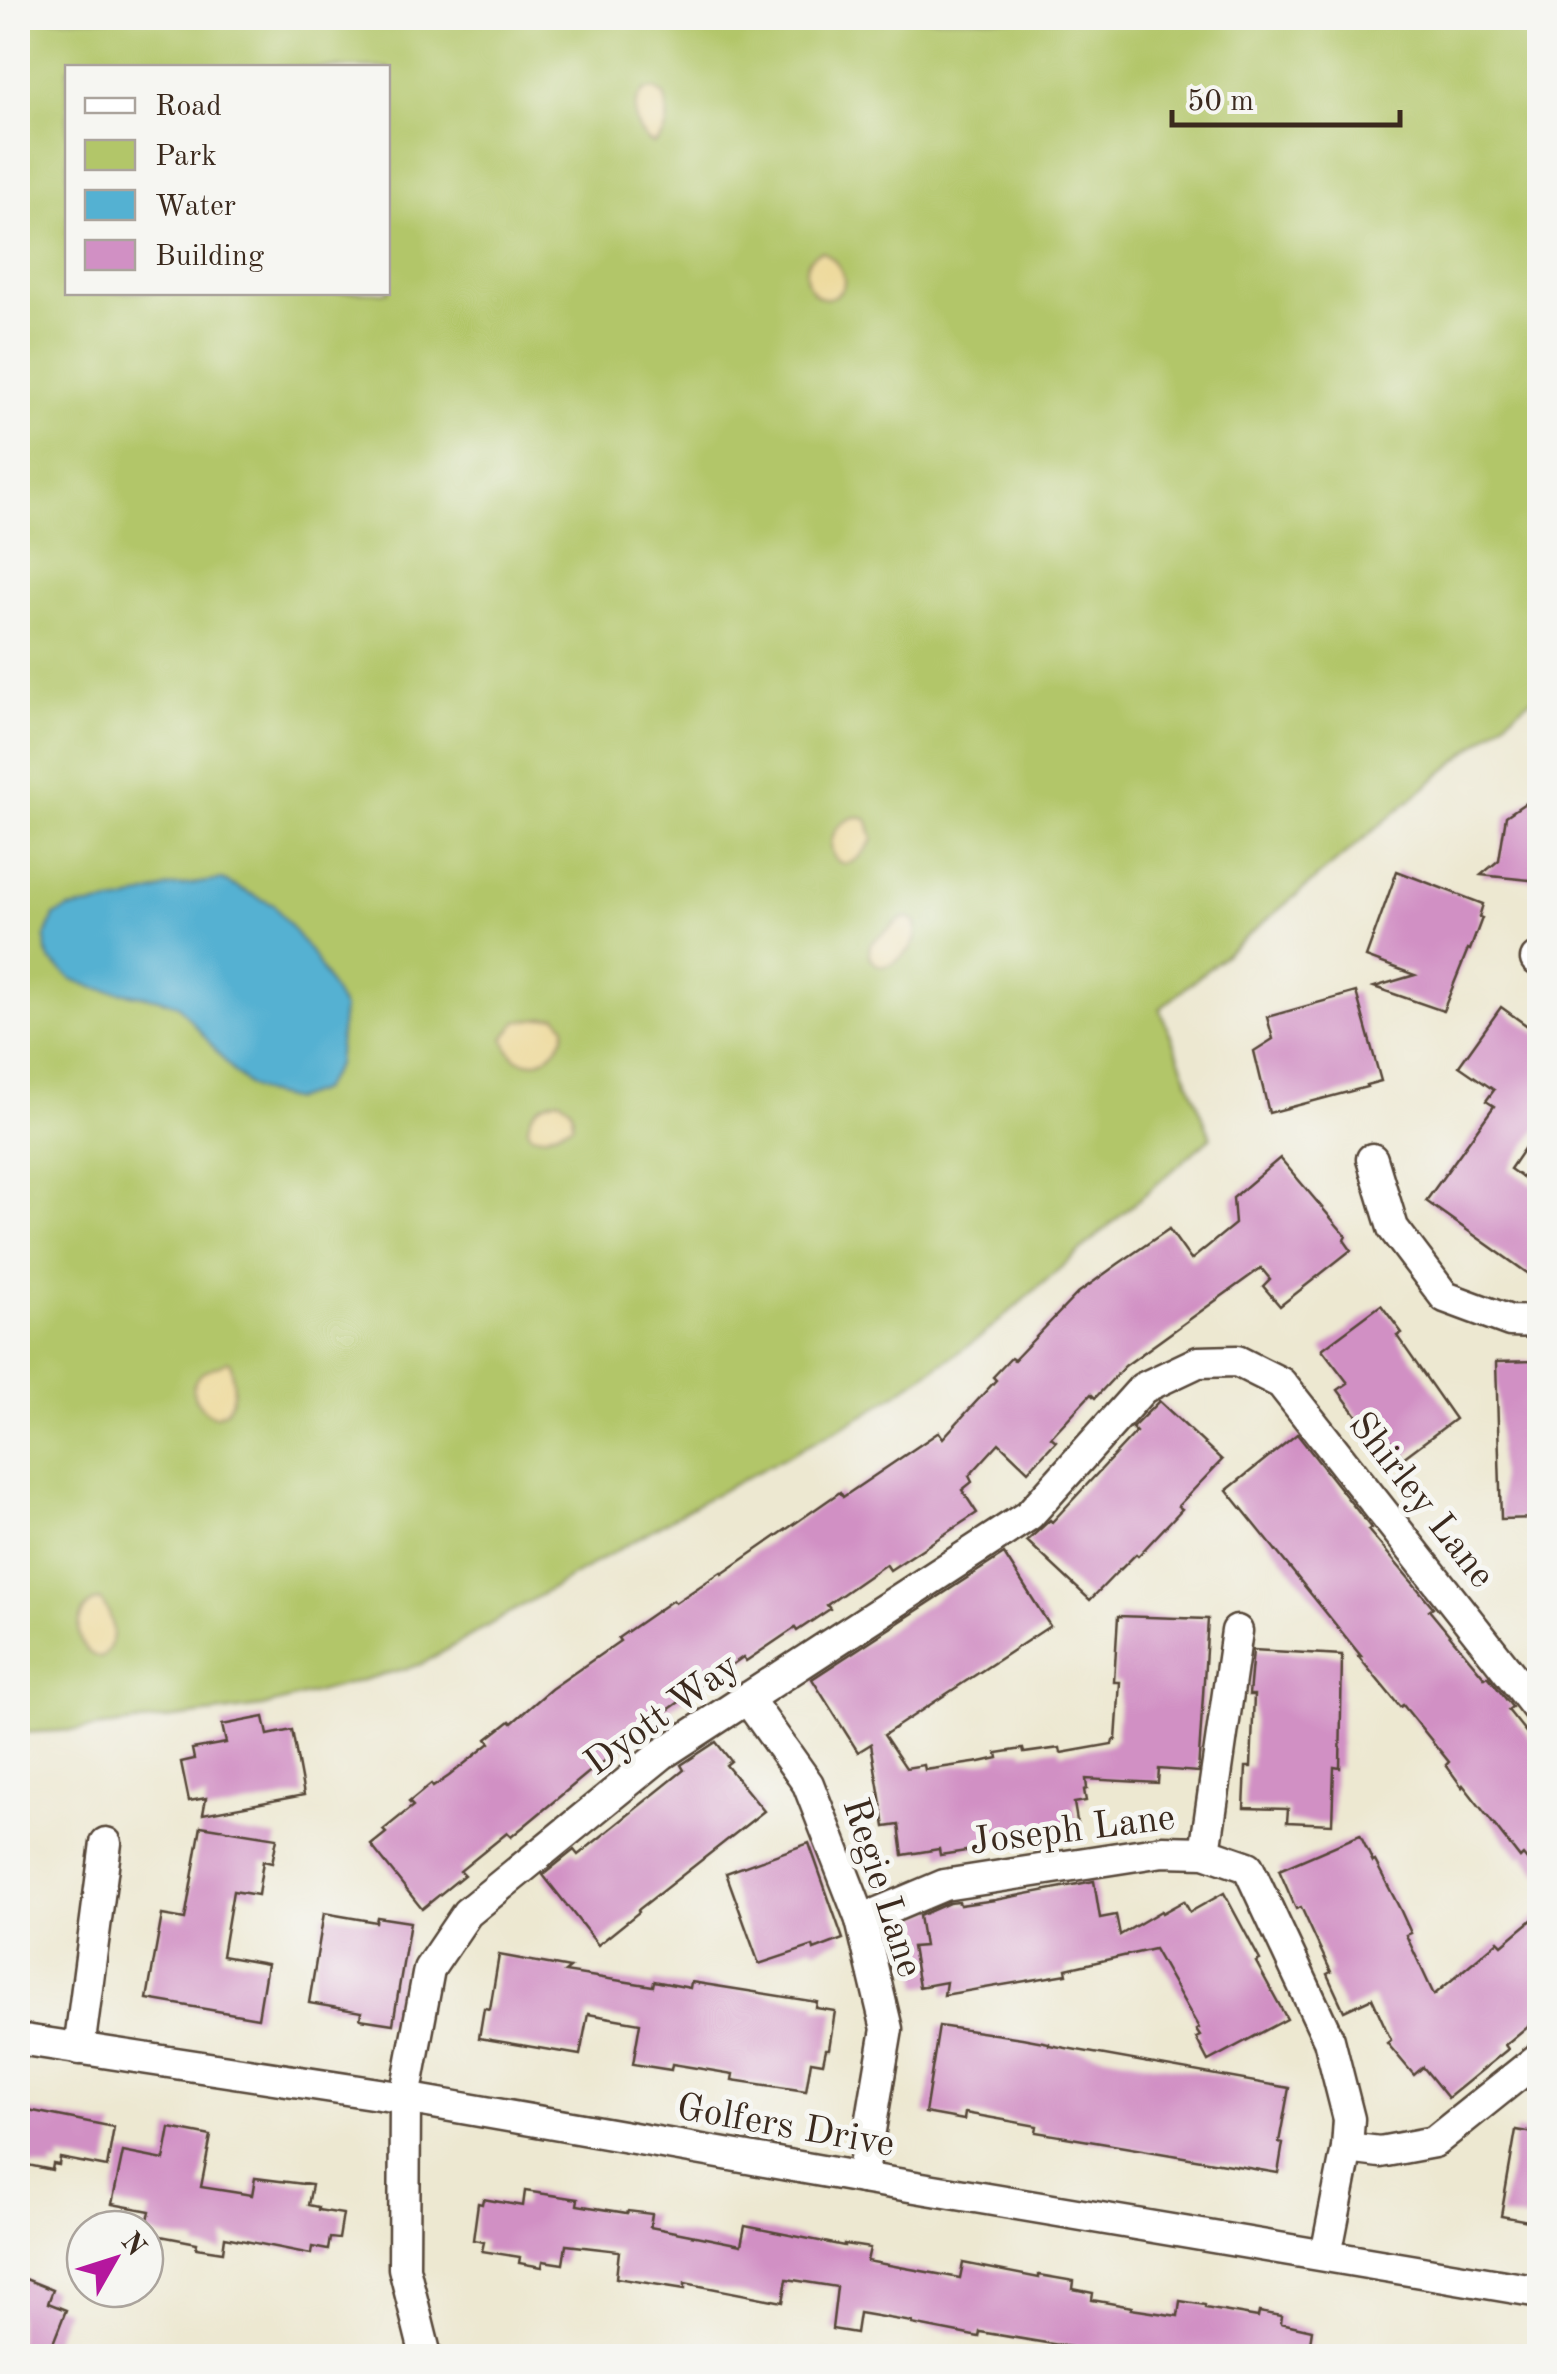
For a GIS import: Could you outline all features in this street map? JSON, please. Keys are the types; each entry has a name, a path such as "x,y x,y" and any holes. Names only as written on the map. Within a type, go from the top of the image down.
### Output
{"street":[{"path":"1372,1159 1393,1228 1445,1297 1510,1322 1540,1322"},
{"name":"Dyott Way","path":"426,2356 404,2268 405,2098 429,1969 467,1913 662,1754 1028,1515 1143,1388 1198,1362 1237,1361 1281,1384"},
{"name":"Shirley Lane","path":"1281,1384 1540,1712"},
{"path":"1205,1852 1237,1631"},
{"name":"Regie Lane","path":"747,1698 808,1784 861,1920 886,2029 862,2178"},
{"path":"78,2049 106,1844"},
{"name":"Joseph Lane","path":"861,1920 944,1884 1163,1851 1205,1852 1248,1867 1329,2040 1349,2119 1326,2254"},
{"name":"Golfers Drive","path":"18,2039 405,2098 1540,2292"},
{"path":"1347,2148 1380,2152 1434,2142 1540,2056"}],"green space":[{"path":"18,18 1539,18 1539,692 1160,1009 1211,1137 982,1336 866,1414 693,1506 422,1664 262,1707 78,1730 18,1733"}],"sand":[{"path":"654,89 664,95 667,115 666,129 653,144 641,133 635,112 639,97"},
{"path":"822,251 838,266 844,279 840,291 825,298 811,290 806,273 807,264"},
{"path":"855,817 868,821 873,840 857,859 840,862 832,850 835,831"},
{"path":"908,917 916,923 913,945 896,961 878,965 869,955 870,944"},
{"path":"557,1016 565,1026 564,1033 550,1054 526,1062 509,1050 504,1038 518,1021"},
{"path":"559,1099 571,1109 572,1125 544,1136 532,1135 528,1129 533,1112"},
{"path":"228,1361 232,1399 226,1411 215,1416 196,1400 194,1383 204,1372"},
{"path":"100,1600 113,1629 111,1645 101,1658 84,1647 78,1629 84,1611"}],"water":[{"path":"222,880 274,905 315,958 343,1009 337,1065 321,1090 294,1100 250,1086 178,1005 95,988 72,979 51,961 46,951 45,938 54,916 68,909"}],"building":[{"path":"1540,793 1540,881 1481,875 1499,860 1506,816"},
{"path":"1397,871 1483,904 1479,917 1482,918 1443,1011 1374,987 1415,975 1366,957"},
{"path":"1356,992 1381,1081 1269,1113 1254,1051 1273,1039 1267,1017"},
{"path":"1501,1007 1540,1035 1540,1125 1510,1169 1540,1190 1540,1282 1426,1201 1494,1106 1486,1101 1494,1090 1459,1066"},
{"path":"1280,1158 1346,1236 1344,1240 1351,1250 1280,1306 1263,1286 1270,1279 1261,1268 1125,1366 1095,1398 1091,1394 1051,1437 1056,1441 1028,1471 999,1443 969,1476 972,1482 962,1490 977,1513 890,1570 886,1564 827,1605 830,1609 746,1661 743,1657 634,1734 637,1738 511,1837 507,1833 460,1871 464,1875 422,1909 371,1845 413,1806 409,1802 431,1784 433,1787 449,1776 490,1743 487,1739 673,1600 675,1603 722,1574 840,1492 843,1497 939,1432 943,1438 1011,1358 1014,1360 1078,1293 1118,1264 1169,1229 1191,1260 1235,1224 1233,1198"},
{"path":"1381,1305 1402,1333 1397,1336 1455,1419 1403,1458 1383,1431 1373,1437 1338,1390 1348,1383 1322,1349"},
{"path":"1540,1361 1540,1518 1501,1519 1496,1362"},
{"path":"1159,1401 1222,1460 1138,1556 1090,1600 1027,1541 1052,1522 1136,1432 1132,1428"},
{"path":"1297,1434 1371,1528 1368,1530 1433,1607 1429,1610 1512,1707 1508,1710 1540,1750 1540,1876 1523,1855 1520,1858 1462,1787 1446,1765 1449,1762 1358,1656 1227,1490"},
{"path":"1004,1554 1050,1626 884,1735 906,1768 924,1765 925,1770 980,1762 998,1758 997,1753 1023,1749 1024,1753 1060,1748 1061,1753 1112,1744 1116,1740 1120,1682 1114,1682 1118,1616 1208,1619 1198,1772 1159,1769 1158,1783 1086,1779 1086,1801 1074,1803 1079,1833 1039,1839 1038,1834 978,1843 979,1849 940,1855 939,1849 903,1855 899,1825 885,1827 871,1744 858,1752 812,1679"},
{"path":"1253,1650 1342,1655 1340,1768 1334,1767 1332,1824 1287,1822 1288,1809 1244,1808 1246,1767 1251,1767 1254,1695 1249,1695"},
{"path":"264,1717 268,1735 292,1730 304,1795 203,1814 206,1798 189,1801 181,1762 194,1759 192,1749 226,1743 222,1725"},
{"path":"716,1742 731,1761 726,1765 764,1811 598,1945 543,1875 574,1850 578,1855 684,1770 681,1765"},
{"path":"201,1826 277,1838 272,1863 263,1861 258,1895 233,1891 222,1956 267,1964 258,2018 147,1999 162,1915 185,1919"},
{"path":"1360,1835 1400,1909 1411,1933 1406,1935 1434,1995 1498,1941 1502,1945 1540,1913 1540,2016 1505,2045 1508,2049 1448,2098 1423,2067 1414,2075 1387,2043 1391,2040 1372,1998 1344,2011 1327,1974 1331,1972 1279,1870"},
{"path":"809,1843 843,1939 759,1964 726,1873"},
{"path":"1094,1881 1100,1918 1116,1915 1120,1935 1184,1901 1190,1912 1224,1893 1287,2019 1208,2061 1196,2038 1200,2036 1196,2030 1199,2028 1154,1949 1066,1969 1067,1974 944,1995 946,1982 919,1987 912,1947 924,1946 919,1916 949,1903 995,1900"},
{"path":"324,1913 376,1922 377,1917 410,1922 393,2024 360,2019 361,2012 309,2003"},
{"path":"499,1955 570,1968 565,1972 653,1986 654,1981 690,1988 691,1982 817,2002 816,2008 835,2011 829,2049 823,2063 811,2061 806,2091 732,2080 733,2074 672,2064 671,2070 633,2064 640,2023 588,2014 580,2055 479,2038 484,2008 490,2009"},
{"path":"939,2026 1289,2088 1278,2173 1036,2132 1037,2126 965,2113 964,2120 925,2113"},
{"path":"18,2108 114,2127 107,2167 60,2158 59,2165 53,2164 52,2170 18,2163"},
{"path":"170,2128 211,2136 201,2187 252,2195 255,2178 312,2185 308,2205 343,2214 339,2239 330,2238 328,2250 312,2247 311,2254 225,2237 223,2252 165,2237 165,2209 112,2204 123,2152 164,2160"},
{"path":"1516,2130 1540,2134 1540,2223 1501,2216"},
{"path":"525,2191 578,2199 577,2205 652,2214 650,2227 741,2245 745,2226 870,2248 867,2261 960,2278 963,2263 1074,2281 1073,2289 1093,2293 1092,2300 1131,2309 1178,2316 1180,2301 1258,2317 1259,2312 1282,2316 1281,2323 1312,2330 1308,2356 1125,2356 980,2332 979,2337 859,2313 856,2333 832,2329 837,2287 787,2279 783,2302 685,2283 685,2289 616,2278 619,2251 566,2245 563,2264 543,2261 542,2267 519,2263 520,2257 482,2251 484,2242 473,2240 478,2203 482,2204 483,2199 523,2206"},
{"path":"18,2276 53,2290 48,2303 66,2310 48,2356 18,2356"}]}
